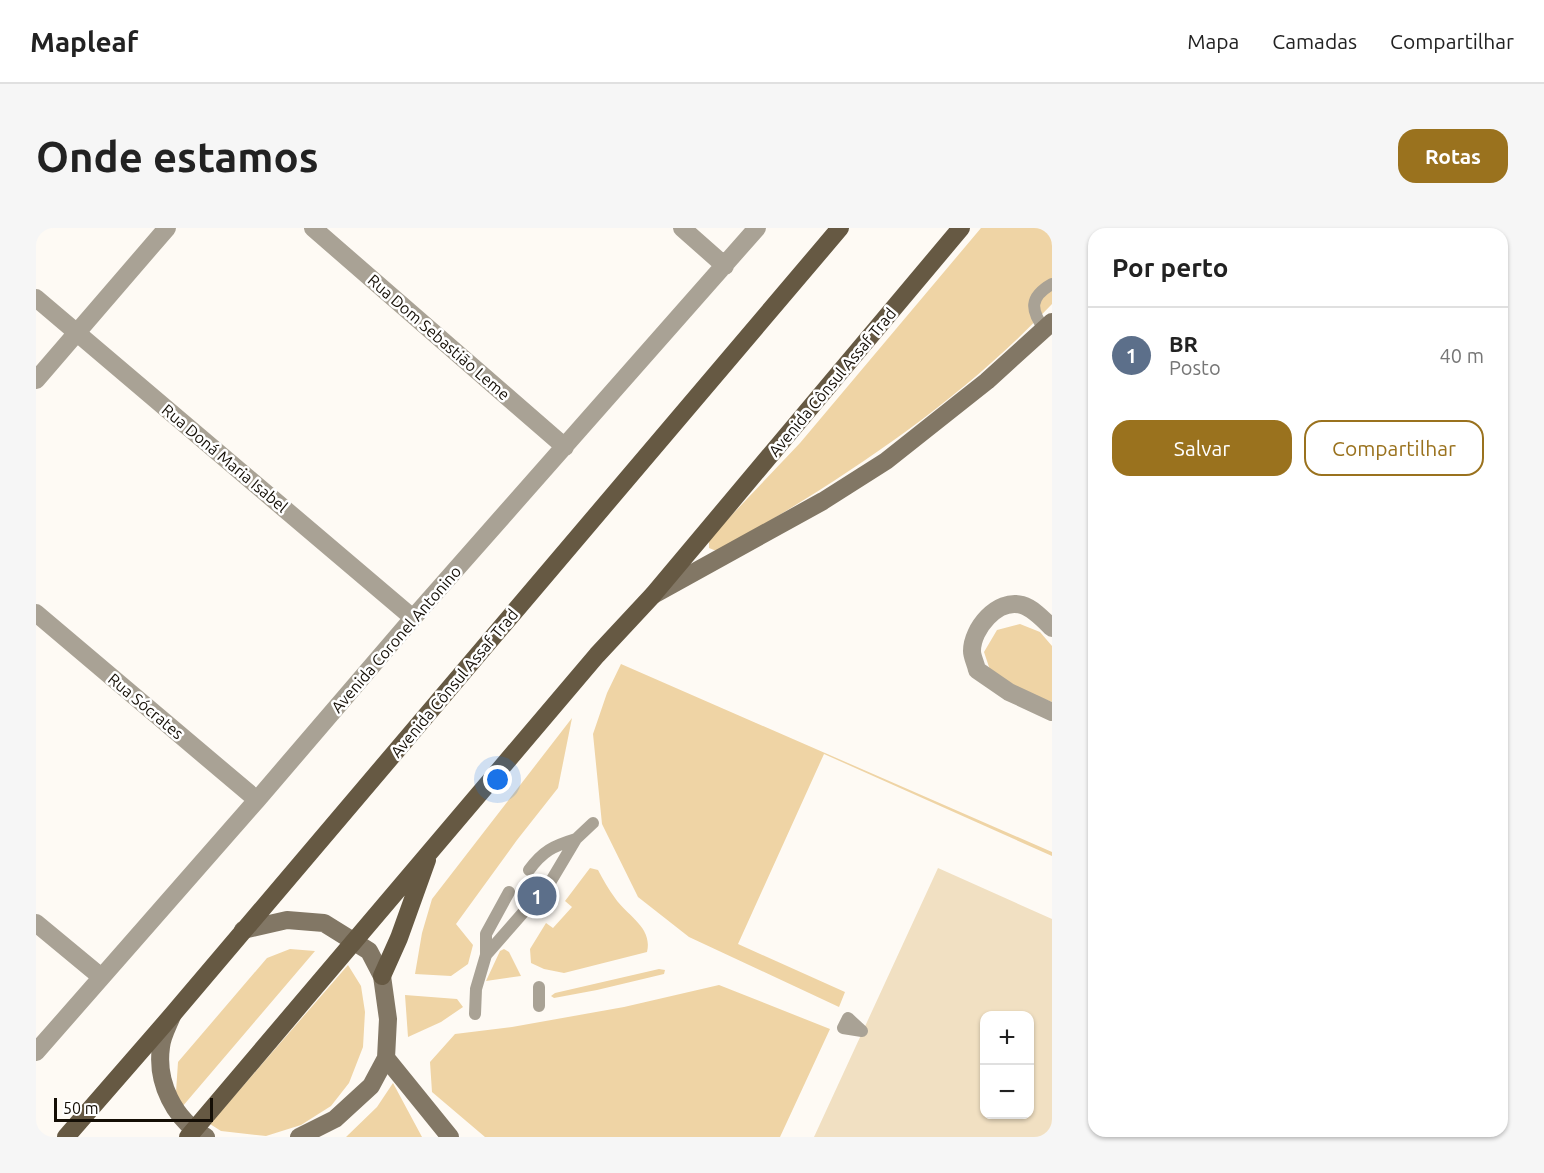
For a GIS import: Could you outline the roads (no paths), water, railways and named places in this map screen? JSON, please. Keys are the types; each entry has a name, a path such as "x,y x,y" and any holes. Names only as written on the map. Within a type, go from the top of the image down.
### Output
{"main road":[{"name":"Avenida Cônsul Assaf Trad","path":"66,1137 840,228"},
{"name":"Avenida Cônsul Assaf Trad","path":"196,1135 354,940 597,655 652,596 961,228"},
{"path":"652,596 823,501 886,461 1050,329"},
{"path":"382,976 399,938 432,848"},
{"path":"243,930 286,920 324,923 369,951 382,976 388,1019 386,1058 371,1086 335,1119 299,1137"},
{"path":"173,1014 161,1044 161,1076 172,1106 196,1135"},
{"path":"386,1058 450,1137"}],"street":[{"path":"36,380 167,228"},
{"name":"Rua Dom Sebastião Leme","path":"313,228 565,447"},
{"path":"682,228 725,266"},
{"name":"Avenida Coronel Antonino","path":"36,1052 413,618 757,228"},
{"name":"Rua Doná Maria Isabel","path":"36,298 413,618"},
{"path":"1052,628 1040,616 1022,604 1003,606 988,616 976,633 972,651 977,670 1009,692 1052,712"},
{"name":"Rua Sócrates","path":"36,613 257,800"},
{"path":"36,923 100,976"}],"lane":[{"path":"1050,329 1035,316 1034,302 1037,294 1052,284"},
{"path":"548,886 576,839 593,823"},
{"path":"529,870 540,855 557,845 576,839"},
{"path":"475,1014 476,989 486,955 486,934 509,892"},
{"path":"486,955 528,907"},
{"path":"539,987 539,1006"}],"place":[{"name":"BR","path":"537,896"}]}
